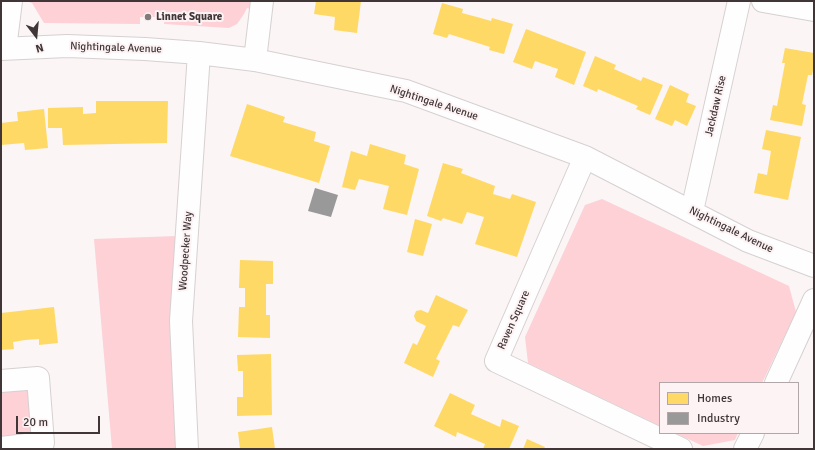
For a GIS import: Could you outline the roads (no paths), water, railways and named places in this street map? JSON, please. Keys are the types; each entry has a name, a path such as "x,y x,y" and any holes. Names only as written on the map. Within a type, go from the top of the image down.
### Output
{"street":[{"path":"3,49 12,1"},
{"path":"255,60 262,1"},
{"name":"Jackdaw Rise","path":"692,211 740,1"},
{"path":"763,1 814,10"},
{"name":"Nightingale Avenue","path":"3,49 67,46 199,53 255,60 406,92 585,157 748,241 814,266"},
{"name":"Woodpecker Way","path":"187,449 181,321 199,53"},
{"name":"Raven Square","path":"585,157 496,361 682,449"},
{"path":"776,382 814,300"},
{"path":"1,382 38,378 43,444 1,448"},
{"path":"745,449 752,434"}],"place":[{"name":"Linnet Square","path":"148,17"}]}
